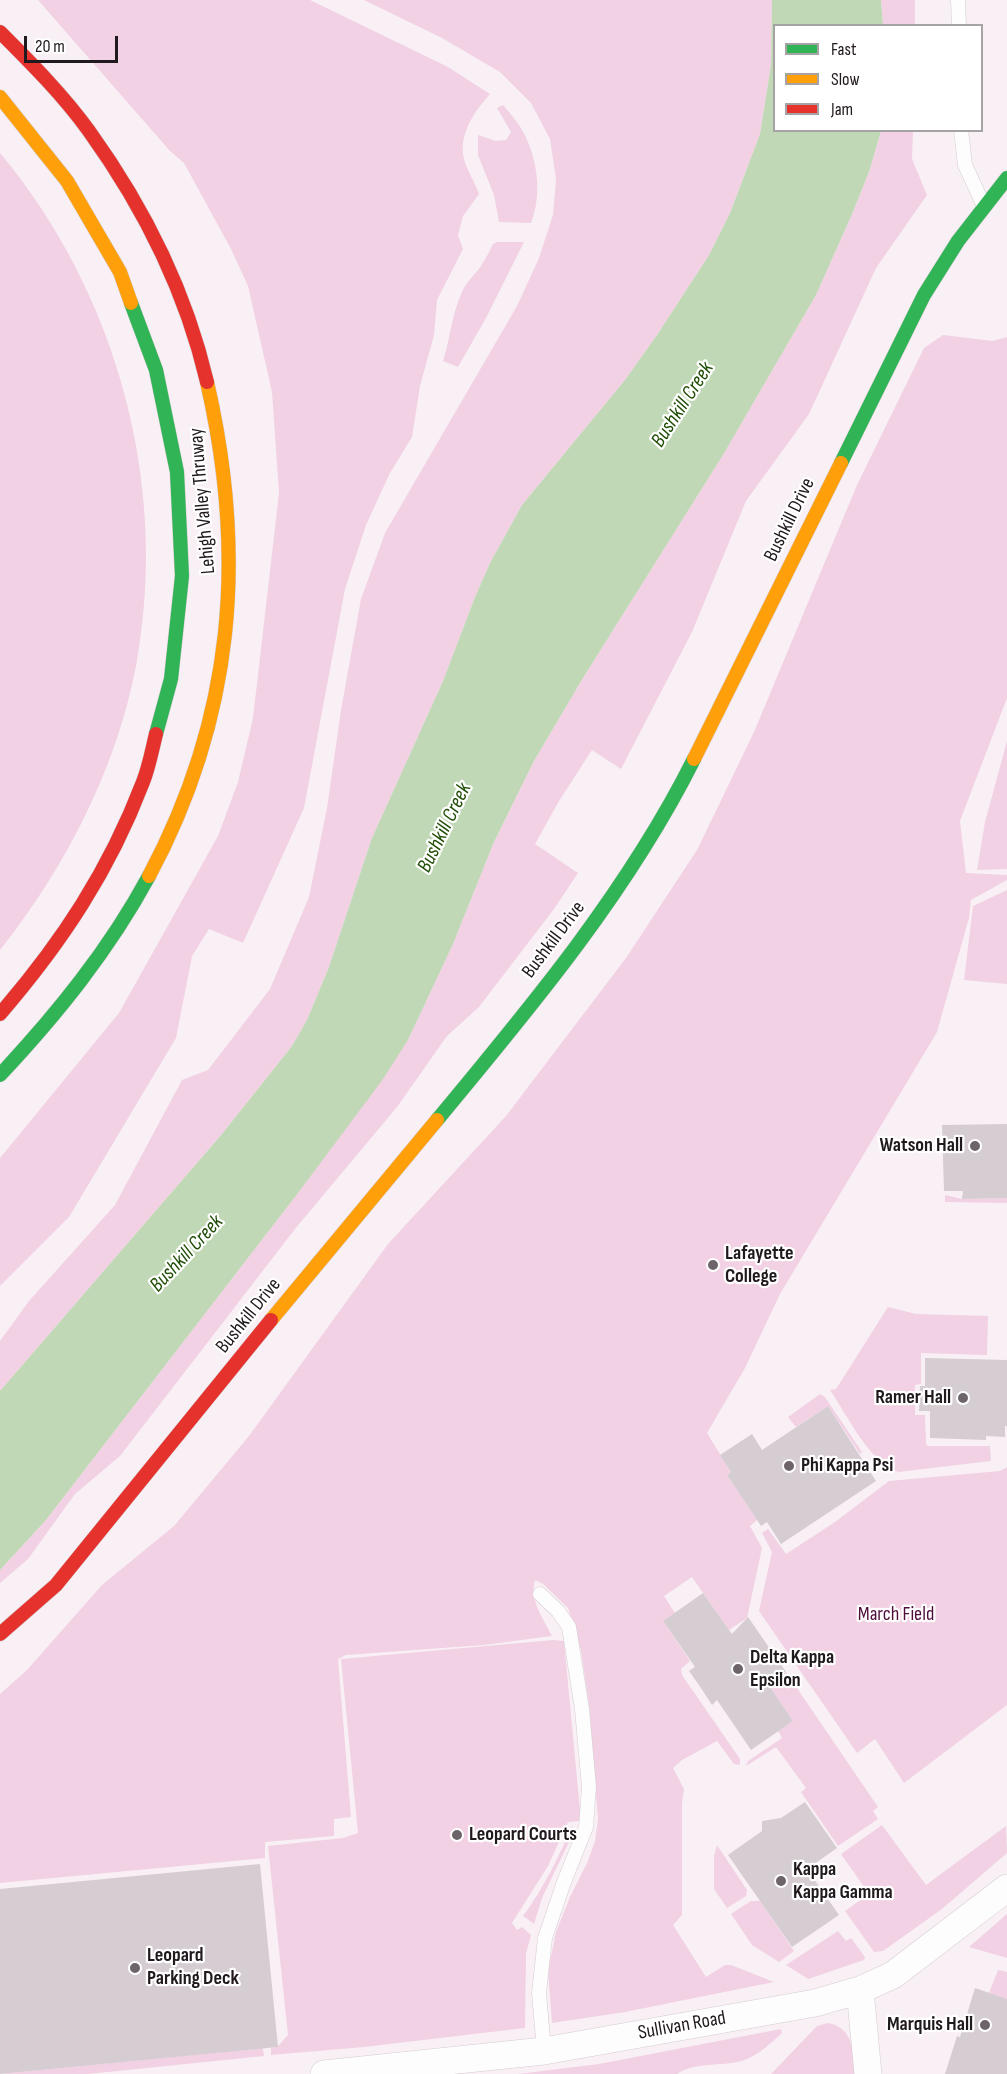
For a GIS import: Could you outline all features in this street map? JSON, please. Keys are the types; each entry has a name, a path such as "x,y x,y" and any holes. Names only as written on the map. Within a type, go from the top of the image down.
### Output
{"main road":[{"name":"Lehigh Valley Thruway","path":"0,32 69,105 115,167 142,212 180,295 202,355 214,406 223,459 230,573 226,632 218,684 207,732 171,831 141,890 86,976 55,1015 0,1075"},
{"name":"Lehigh Valley Thruway","path":"0,97 46,150 77,192 101,233 141,321 157,368 176,455 184,572 180,626 165,708 144,778 123,831 99,879 71,924 39,969 0,1014"},
{"name":"Bushkill Drive","path":"0,1634 56,1586 260,1333 467,1084 575,948 639,855 691,766 924,295 958,242 1007,178"}],"street":[{"name":"Sullivan Road","path":"324,2074 544,2051 815,2003 860,1990 902,1969 1007,1888"},
{"path":"860,1990 868,2074"}],"lane":[{"path":"958,0 958,24"},
{"path":"962,132 964,165 984,206"},
{"path":"540,1594 558,1611 569,1627 582,1709 589,1787 586,1827 545,1938 539,1993 544,2051"}],"green space":[{"path":"38,0 310,0 448,67 490,94 474,115 463,141 464,159 479,194 463,216 458,235 463,249 437,300 434,335 420,386 412,437 390,473 366,525 345,589 304,808 243,943 209,929 192,956 176,1038 69,1217 0,1286 0,1158 119,1013 218,836 238,782 253,718 279,493 272,392 248,286 231,249 184,163 170,151"},
{"path":"364,0 772,0 771,65 760,134 730,213 709,255 625,380 522,505 490,563 443,681 372,838 329,967 307,1020 292,1046 222,1134 0,1391 0,1341 29,1301 115,1205 182,1080 208,1070 270,989 309,897 327,808 341,710 361,599 385,533 517,306 539,258 553,215 556,179 550,139 531,103 500,72 442,38"},
{"path":"881,0 915,0 915,24 883,24"},
{"path":"503,105 527,139 534,162 537,199 531,223 499,222 494,195 478,155 478,135 496,141 506,140 511,132 497,108"},
{"path":"881,132 913,132 912,159 927,195 876,268 809,414 746,501 692,632 621,769 592,750 535,844 578,873 554,909 479,1007 447,1036 397,1107 295,1229 120,1456 75,1494 28,1559 0,1583 0,1570 46,1520 298,1193 408,1040 453,944 494,842 534,761 583,678 723,455 816,295 870,169"},
{"path":"0,153 41,208 75,267 103,329 125,394 139,461 146,530 145,598 136,666 115,743 85,816 66,852 24,919 0,950"},
{"path":"524,242 486,318 458,367 443,361 457,305 466,285 479,269 493,244"},
{"path":"943,335 993,341 1007,337 1007,698 960,821 966,873 1007,875 1007,880 971,900 969,918 937,1032 780,1294 745,1368 707,1433 731,1472 727,1475 757,1520 750,1526 762,1548 747,1618 729,1630 692,1577 664,1596 675,1613 663,1621 690,1661 681,1669 682,1675 740,1759 740,1765 734,1764 717,1741 682,1760 673,1768 684,1789 682,1915 673,1925 706,1977 725,1965 731,1965 774,1982 625,2012 552,2023 548,1971 556,1932 588,1861 595,1841 598,1819 589,1705 581,1650 568,1608 543,1584 535,1580 535,1602 552,1636 484,1645 346,1655 338,1659 351,1817 334,1819 334,1836 265,1842 265,1858 0,1883 0,1694 27,1670 102,1585 174,1526 249,1436 388,1244 506,1116 626,958 697,850 754,732 857,485 924,348"},
{"path":"1007,741 1007,869 977,870 985,822"},
{"path":"1007,890 1007,984 964,980 973,906"},
{"path":"945,1195 962,1199 1007,1198 1007,1203 945,1202"},
{"path":"888,1307 916,1314 988,1316 987,1355 921,1353 921,1384 915,1385 915,1415 925,1415 928,1446 990,1446 991,1461 898,1472 887,1467 860,1437 830,1390 836,1389"},
{"path":"820,1394 825,1397 862,1452 860,1454 828,1406 796,1427 788,1417"},
{"name":"March Field","path":"1007,1467 1007,1705 904,1783 875,1739 857,1753 759,1611 772,1552 762,1533 768,1529 786,1554 835,1522 889,1481 1000,1471"},
{"name":"Leopard Courts","path":"553,1640 564,1641 581,1821 568,1822 548,1866 512,1923 517,1930 522,1927 531,1935 526,1954 525,2028 364,2047 271,2055 271,2048 278,2046 288,2035 268,1846 343,1838 358,1833 341,1659"},
{"path":"786,1672 878,1807 873,1811 878,1819 838,1846 801,1792 806,1788 776,1747 746,1766 748,1761 782,1738 778,1731 793,1721 768,1684"},
{"path":"573,1824 571,1838 542,1898 534,1924 523,1916 551,1871"},
{"path":"882,1825 926,1885 1006,1826 1007,1853 942,1909 883,1951 874,1952 845,1911 869,1894 841,1854"},
{"path":"717,1845 747,1890 746,1896 727,1908 714,1889 714,1856"},
{"path":"751,1901 760,1901 794,1951 779,1962 752,1945 731,1914"},
{"path":"1007,1914 1007,1958 969,1947"},
{"path":"838,1931 846,1941 851,1938 865,1957 864,1960 808,1979 786,1965"},
{"path":"998,1970 1007,1972 1007,1999 989,1993"},
{"path":"828,2023 843,2030 851,2042 857,2074 771,2074 817,2026"},
{"path":"781,2029 782,2033 770,2044 747,2059 739,2062 703,2065 677,2074 518,2074 599,2064"},
{"path":"263,2048 264,2056 88,2074 0,2074"}],"water":[{"name":"Bushkill Creek","path":"772,0 881,0 883,24 773,24 773,132 881,132 870,169 853,212 816,295 723,455 583,678 534,761 494,842 453,944 408,1040 383,1079 298,1193 46,1520 0,1570 0,1391 222,1134 292,1046 307,1020 329,967 372,838 443,681 490,563 522,505 625,380 709,255 730,213 760,134 771,65"}],"building":[{"name":"Watson Hall","path":"1007,1124 1007,1198 962,1199 963,1191 944,1191 942,1125"},
{"name":"Ramer Hall","path":"925,1358 1007,1360 1005,1437 986,1436 986,1440 930,1438 930,1411 919,1411 920,1386 925,1386"},
{"name":"Phi Kappa Psi","path":"828,1406 876,1481 781,1544 767,1522 761,1526 727,1475 731,1472 720,1455 752,1434 762,1450"},
{"name":"Delta Kappa Epsilon","path":"703,1593 732,1634 748,1617 786,1672 768,1684 793,1721 751,1750 717,1700 712,1705 689,1671 695,1667 663,1621"},
{"name":"Kappa Kappa Gamma","path":"805,1802 837,1848 807,1869 839,1915 792,1947 728,1855 762,1831 762,1821 781,1818"},
{"name":"Leopard Parking Deck","path":"260,1864 278,2047 0,2074 0,1889"},
{"name":"Marquis Hall","path":"975,1988 1007,1999 1007,2074 945,2074 957,2036 960,2037"}],"traffic: fast":[{"path":"841,463 924,295 958,241 1007,178"},
{"path":"131,303 156,370 177,472 182,576 171,679 156,734"},
{"path":"437,1120 576,947 639,855 694,759"},
{"path":"0,1075 42,1029 81,980 117,930 149,876"}],"traffic: slow":[{"path":"0,97 67,181 120,272 131,303"},
{"path":"149,876 178,816 200,756 215,696 225,635 229,573 227,510 219,447 207,382"},
{"path":"694,759 841,463"},
{"path":"271,1320 437,1120"}],"traffic: jam":[{"path":"0,32 68,105 89,131 127,189 145,220 175,283 198,348 207,382"},
{"path":"0,1014 44,960 99,876 130,815 149,764 156,734"},
{"path":"0,1634 56,1585 271,1320"}],"place":[{"name":"Watson Hall","path":"975,1146"},
{"name":"Lafayette College","path":"713,1265"},
{"name":"Ramer Hall","path":"963,1398"},
{"name":"Phi Kappa Psi","path":"789,1466"},
{"name":"Delta Kappa Epsilon","path":"738,1669"},
{"name":"Leopard Courts","path":"457,1835"},
{"name":"Kappa Kappa Gamma","path":"781,1881"},
{"name":"Leopard Parking Deck","path":"135,1968"},
{"name":"Marquis Hall","path":"985,2025"}]}
